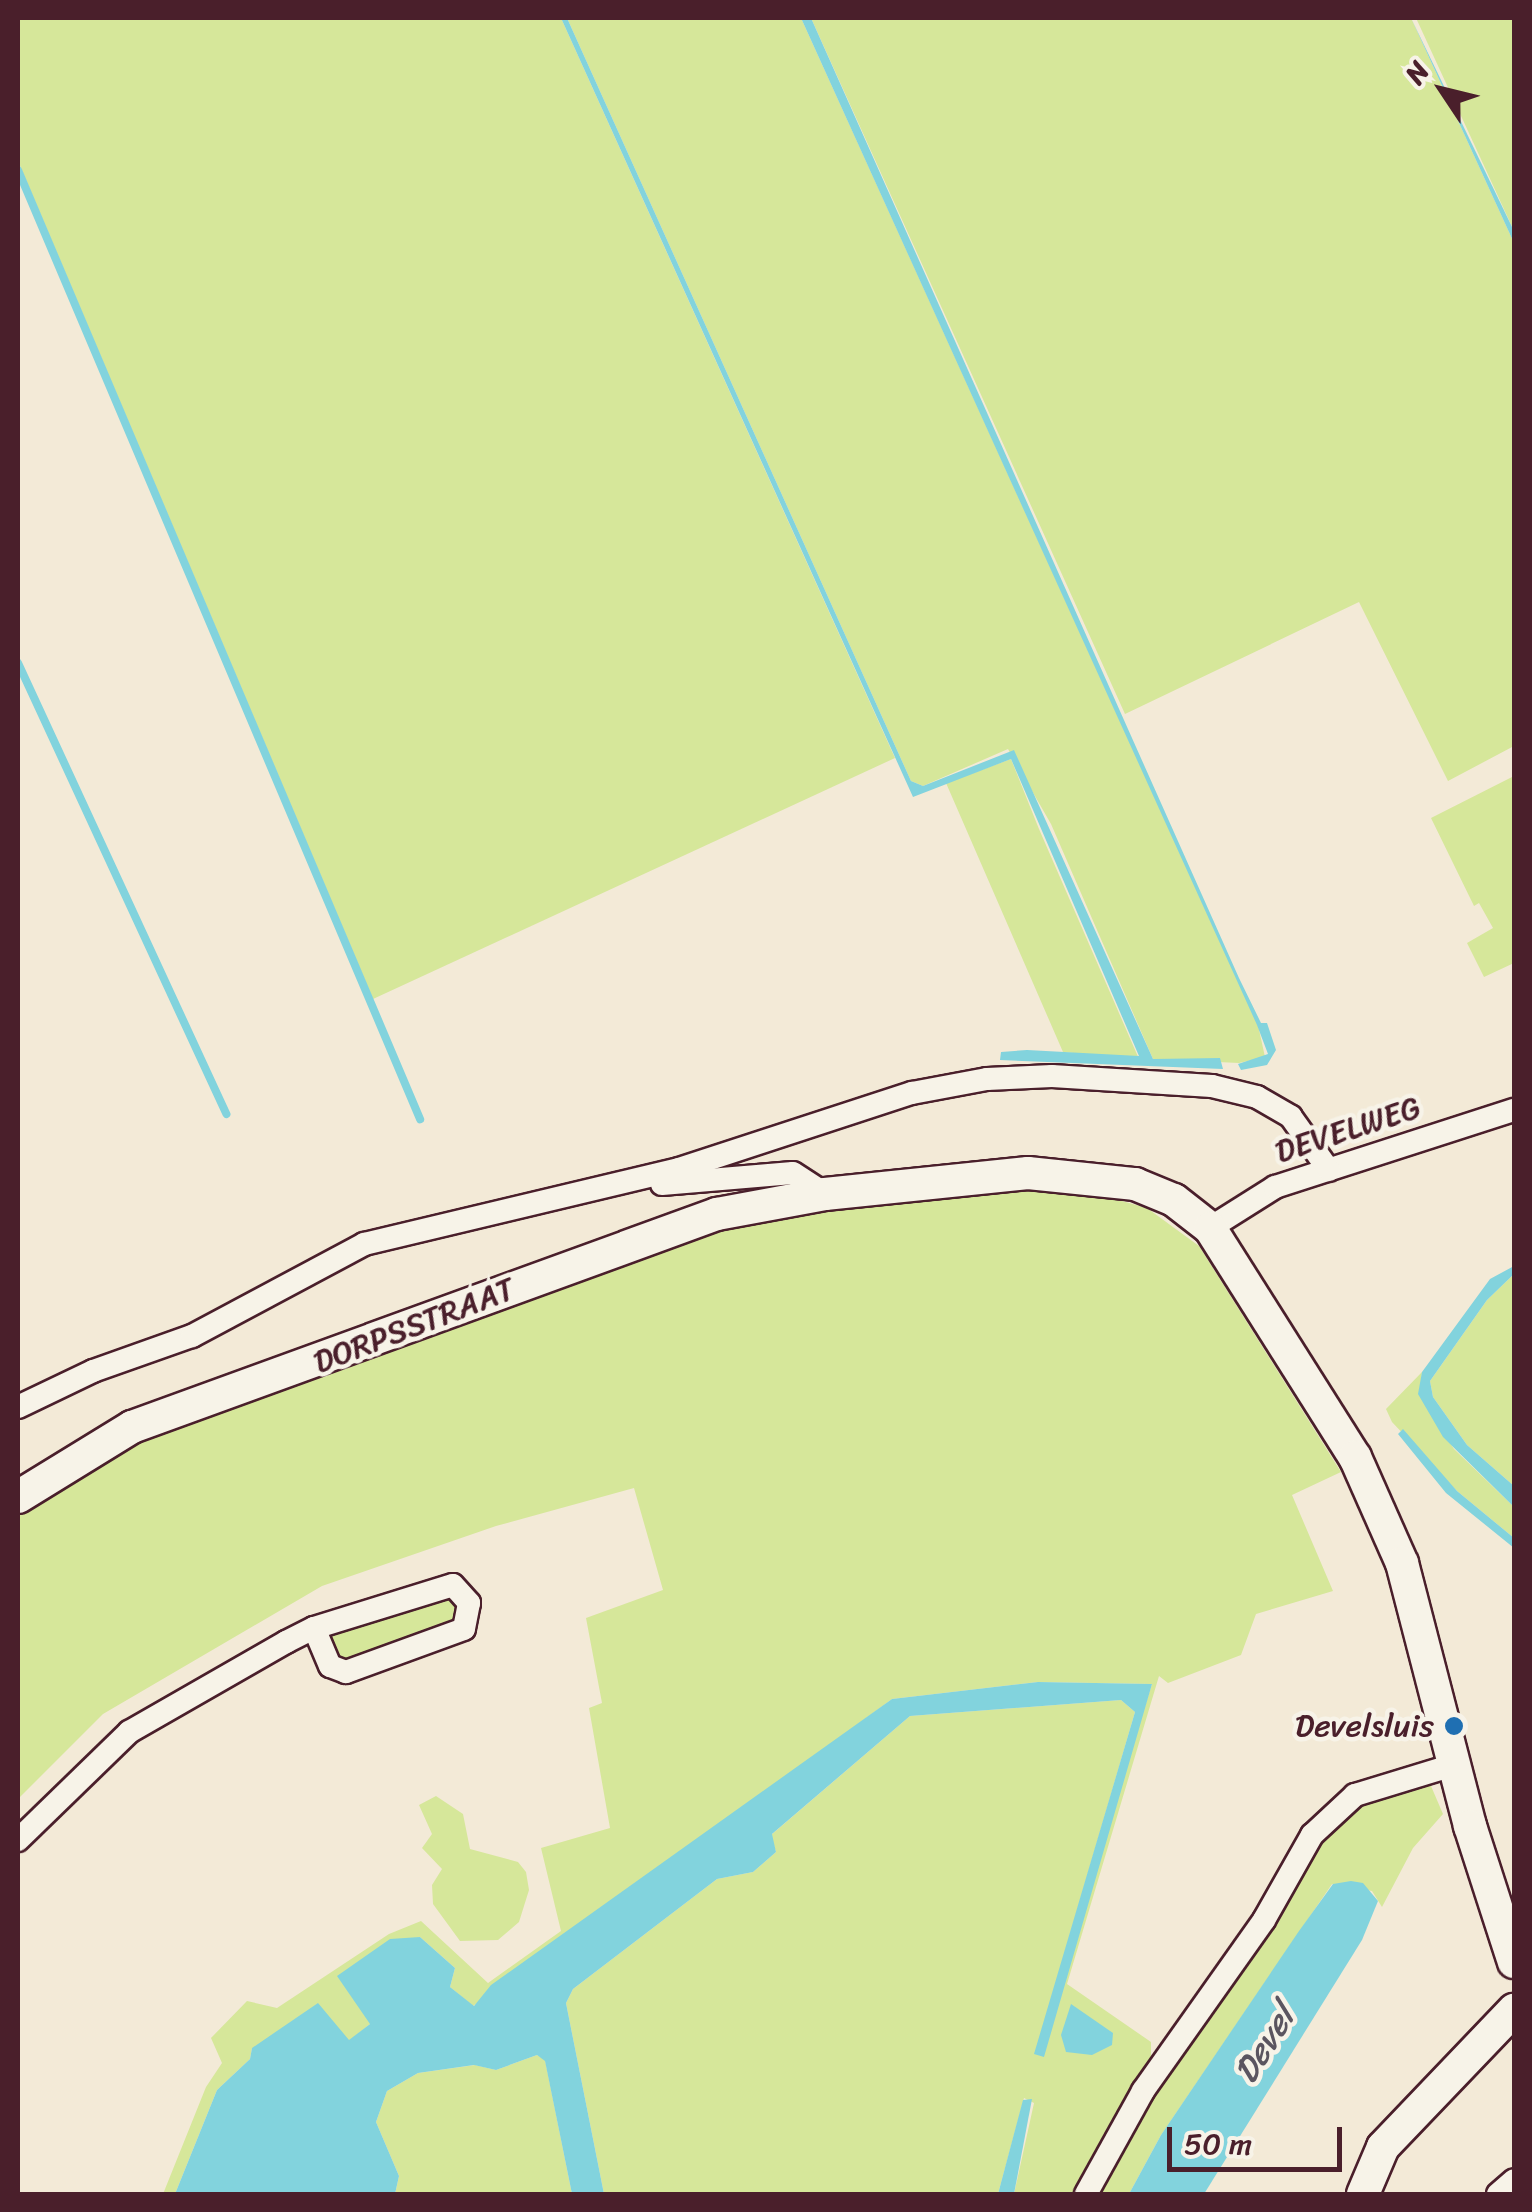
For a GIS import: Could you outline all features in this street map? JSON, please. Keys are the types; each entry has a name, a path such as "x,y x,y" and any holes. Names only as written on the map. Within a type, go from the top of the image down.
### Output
{"main road":[{"name":"DORPSSTRAAT","path":"18,1497 132,1427 717,1214 825,1194 1028,1173 1090,1175 1174,1200 1210,1228"},
{"path":"1210,1228 1355,1457 1402,1562 1453,1766 1514,1962"},
{"path":"1363,2194 1383,2146 1514,2010"}],"street":[{"path":"18,1408 209,1328 364,1244 628,1182 912,1092 1052,1076 1212,1086 1257,1097 1291,1117 1329,1170"},
{"name":"DEVELWEG","path":"1210,1228 1275,1187 1514,1110"},
{"path":"628,1182 793,1173 825,1194"},
{"path":"18,1840 129,1732 314,1628 453,1584 469,1603 464,1629 346,1672 330,1666 314,1628"},
{"path":"1086,2194 1143,2090 1264,1920 1312,1835 1355,1796 1453,1766"},
{"path":"1498,2194 1514,2180"}],"green space":[{"path":"18,18 561,18 895,758 373,999 18,161"},
{"path":"567,18 801,18 1258,1025 1265,1057 1239,1063 1153,1059 1051,824 1008,749 923,786 911,781"},
{"path":"811,18 1411,18 1514,243 1514,746 1448,781 1359,602 1125,714"},
{"path":"1416,18 1514,18 1514,231"},
{"path":"1011,759 1139,1059 1063,1052 946,783"},
{"path":"1514,776 1514,963 1484,977 1467,943 1493,928 1479,903 1474,906 1431,818"},
{"path":"1015,1187 1104,1196 1147,1208 1199,1246 1341,1472 1292,1495 1333,1591 1256,1614 1241,1655 1168,1683 1159,1676 1067,1984 1151,2042 1151,2068 1079,2194 1014,2194 1034,2103 1024,2098 998,2194 604,2194 566,2003 573,1989 717,1879 753,1872 776,1852 771,1835 910,1716 1121,1700 1135,1712 1035,2054 1152,1684 1038,1682 892,1699 473,2006 450,1987 455,1968 420,1937 408,1942 370,2024 349,2041 252,2048 250,2059 217,2090 175,2194 163,2194 206,2087 222,2063 211,2038 247,2001 277,2008 389,1934 421,1921 488,1983 561,1931 541,1848 610,1828 589,1708 602,1703 586,1618 663,1590 634,1488 496,1526 322,1586 103,1714 18,1799 18,1511 166,1424 656,1248 757,1218"},
{"path":"1514,1274 1514,1486 1467,1445 1433,1397 1430,1381 1487,1300"},
{"path":"1422,1372 1420,1396 1454,1449 1514,1507 1514,1538 1457,1491 1392,1422 1386,1409"},
{"path":"445,1593 458,1604 453,1625 344,1663 326,1646 332,1631"},
{"path":"1428,1779 1443,1814 1413,1848 1382,1907 1372,1891 1332,1884 1161,2135 1129,2194 1091,2194 1117,2141 1307,1854 1361,1799"},
{"path":"436,1796 463,1814 470,1849 518,1862 526,1872 529,1890 519,1922 498,1940 460,1941 433,1904 432,1885 442,1869 422,1848 432,1834 419,1805"},
{"path":"537,2055 545,2060 572,2194 395,2194 399,2176 376,2122 387,2091 418,2073 475,2065 496,2070"}],"water":[{"path":"561,18 567,18 911,781 923,786 1014,750 1153,1059 1220,1058 1223,1069 1000,1060 1001,1052 1027,1050 1139,1056 1011,759 913,797"},
{"path":"801,18 811,18 1239,978 1261,1023 1267,1023 1276,1050 1267,1065 1241,1070 1238,1064 1268,1054 1257,1025"},
{"path":"1411,18 1514,231 1514,243"},
{"path":"1514,1266 1514,1274 1487,1300 1430,1381 1433,1397 1467,1445 1514,1486 1514,1507 1443,1437 1418,1394 1422,1372 1490,1279"},
{"path":"1403,1429 1457,1491 1514,1538 1514,1548 1446,1493 1398,1434"},
{"path":"1038,1682 1152,1684 1044,2057 1034,2054 1135,1712 1121,1700 910,1716 772,1834 776,1852 753,1872 717,1879 573,1989 566,2003 604,2194 572,2194 545,2061 537,2055 496,2070 474,2065 418,2073 387,2091 376,2122 399,2176 395,2194 175,2194 217,2090 250,2059 252,2048 318,2003 349,2040 370,2024 337,1976 390,1939 420,1937 455,1968 450,1987 474,2006 491,1985 892,1699"},
{"name":"Devel","path":"1363,1883 1378,1901 1362,1940 1204,2194 1129,2194 1161,2135 1299,1931 1333,1884"},
{"path":"1071,2004 1113,2033 1112,2045 1092,2055 1066,2052 1061,2035"},
{"path":"1032,2099 1014,2194 998,2194 1023,2100"}],"waterway":[{"path":"18,170 420,1119"},
{"path":"18,663 226,1114"}],"place":[{"name":"Develsluis","path":"1454,1726"}]}
